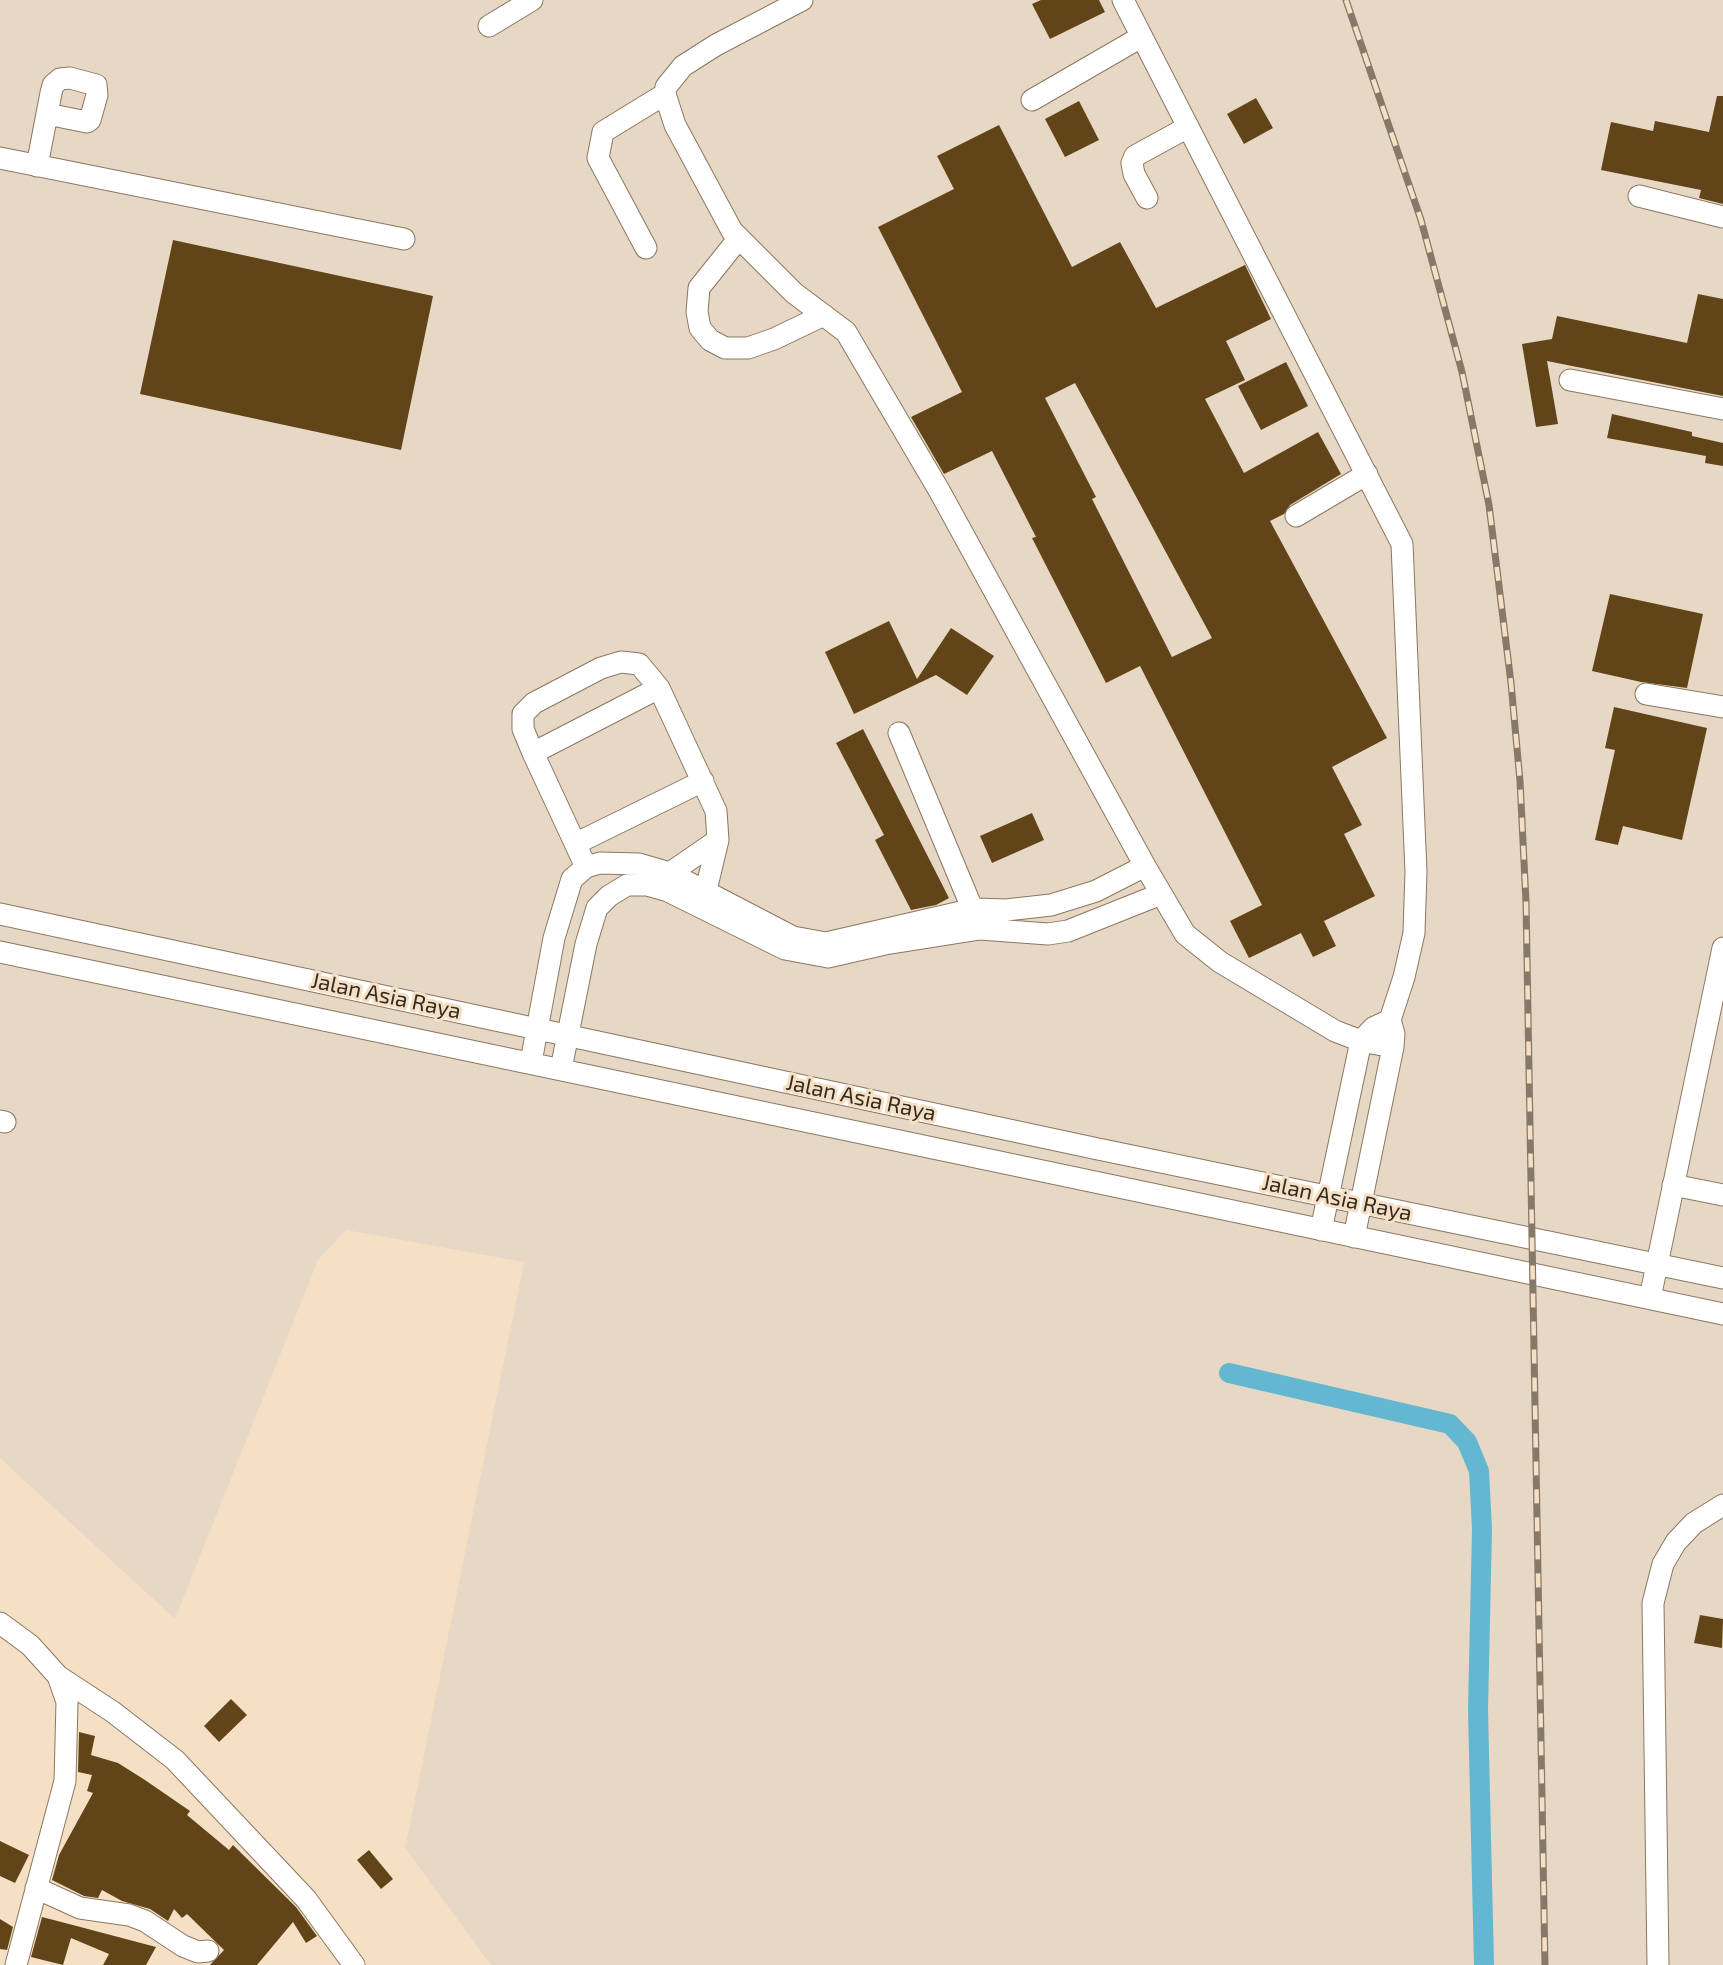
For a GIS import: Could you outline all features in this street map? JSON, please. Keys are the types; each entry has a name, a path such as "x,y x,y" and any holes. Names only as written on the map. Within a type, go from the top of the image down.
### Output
{"street":[{"path":"489,26 532,0"},
{"path":"802,0 716,45 682,66 666,87 665,94 675,125 732,231 794,293 846,332 1036,663 1145,867 1185,934 1220,962 1335,1031 1361,1041 1393,1047"},
{"path":"1123,0 1402,544 1405,592 1404,637 1416,872 1414,933 1404,978 1389,1020 1394,1034 1393,1047 1354,1237"},
{"path":"1032,100 1141,37"},
{"path":"646,248 598,158 603,132 665,94"},
{"path":"36,166 47,114"},
{"path":"1147,198 1134,174 1132,163 1135,156 1188,127"},
{"path":"0,158 404,239"},
{"path":"1639,196 1723,217"},
{"path":"739,238 699,288 697,312 700,328 710,340 725,348 748,348 774,339 824,315"},
{"path":"1570,380 1723,409"},
{"path":"1296,516 1367,474"},
{"path":"586,867 523,729 523,714 534,703 582,678 621,662 639,664 659,688 716,811 718,840 702,897"},
{"path":"533,753 659,688"},
{"path":"1646,694 1723,707"},
{"path":"899,733 974,909 980,929"},
{"path":"577,843 703,781"},
{"path":"561,1069 586,944 597,908 609,896 627,885 647,885 666,881 718,840"},
{"path":"531,1062 554,938 572,879 586,867 600,863 639,864 666,881 793,937 848,945 974,909 1006,910 1051,904 1096,891 1145,867"},
{"path":"882,936 980,929 1048,934 1068,931 1161,894"},
{"name":"Jalan Asia Raya","path":"0,914 1098,1149 1723,1278"},
{"path":"1650,1299 1656,1264 1699,1190 1723,948"},
{"name":"Jalan Asia Raya","path":"0,952 1723,1314"},
{"path":"1320,1230 1361,1041 1373,1028 1389,1020"},
{"path":"1093,1181 1098,1149"},
{"path":"1658,1965 1653,1603 1663,1564 1677,1542 1694,1522 1723,1505"},
{"path":"0,1623 30,1646 58,1676 113,1712 175,1760 306,1899 354,1965"},
{"path":"16,1965 65,1780 67,1702 58,1676"},
{"path":"36,1888 80,1908 129,1915 145,1921 183,1946 198,1952 208,1951"}],"shaded area":[{"path":"0,0 1723,0 1723,1965 491,1965 405,1848 524,1262 346,1230 318,1260 175,1619 0,1458"}],"building":[{"path":"1041,0 1099,0 1105,12 1050,39 1032,4"},
{"path":"1717,96 1723,96 1723,204 1699,198 1701,190 1601,170 1611,122 1653,131 1655,121 1709,132"},
{"path":"1256,98 1273,128 1244,144 1227,114"},
{"path":"1079,101 1099,140 1065,157 1045,119"},
{"path":"999,125 1072,267 1120,242 1156,308 1245,265 1271,319 1226,341 1245,380 1205,399 1244,473 1318,432 1341,474 1290,505 1284,514 1270,521 1387,738 1332,767 1362,825 1344,834 1375,896 1324,921 1336,946 1313,957 1301,933 1249,958 1230,921 1262,905 1140,666 1106,683 1032,538 1036,537 992,451 944,474 911,417 962,392 878,227 954,189 937,156","holes":["1075,383 1212,638 1172,657 1092,499 1096,497 1045,398"]},
{"path":"173,240 433,296 401,450 140,394"},
{"path":"1698,294 1723,299 1723,396 1547,361 1558,424 1536,427 1522,344 1552,339 1557,316 1687,343"},
{"path":"1286,362 1308,406 1261,430 1238,386"},
{"path":"1612,414 1692,432 1692,436 1723,443 1723,466 1705,463 1706,456 1607,438"},
{"path":"1610,594 1703,614 1687,688 1641,682 1592,671"},
{"path":"889,621 917,679 951,628 994,656 967,695 936,675 854,714 825,652"},
{"path":"1614,707 1707,728 1682,840 1623,826 1618,845 1595,840 1615,750 1605,748"},
{"path":"863,729 949,898 936,905 911,910 875,840 884,835 836,743"},
{"path":"1032,813 1044,840 992,863 980,836"},
{"path":"1700,1615 1723,1619 1722,1648 1694,1643"},
{"path":"231,1699 247,1715 219,1742 204,1726"},
{"path":"79,1732 95,1736 91,1755 118,1763 145,1780 190,1811 187,1815 229,1850 233,1845 296,1907 317,1936 306,1943 293,1922 257,1965 210,1965 224,1950 187,1914 182,1918 174,1909 168,1921 150,1909 122,1901 102,1890 98,1898 84,1896 52,1880 59,1855 93,1793 87,1791 92,1775 78,1772"},
{"path":"0,1841 29,1855 15,1883 0,1876"},
{"path":"369,1850 393,1879 381,1889 357,1860"},
{"path":"42,1917 156,1947 146,1965 103,1965 109,1954 71,1938 63,1965 31,1957"},
{"path":"0,1919 13,1927 7,1950 0,1949"}],"waterway":[{"path":"1229,1373 1450,1424 1467,1442 1479,1471 1482,1529 1478,1710 1484,1965"}],"railway":[{"path":"1346,0 1421,220 1462,372 1489,505 1511,683 1520,781 1526,902 1545,1965"}]}
